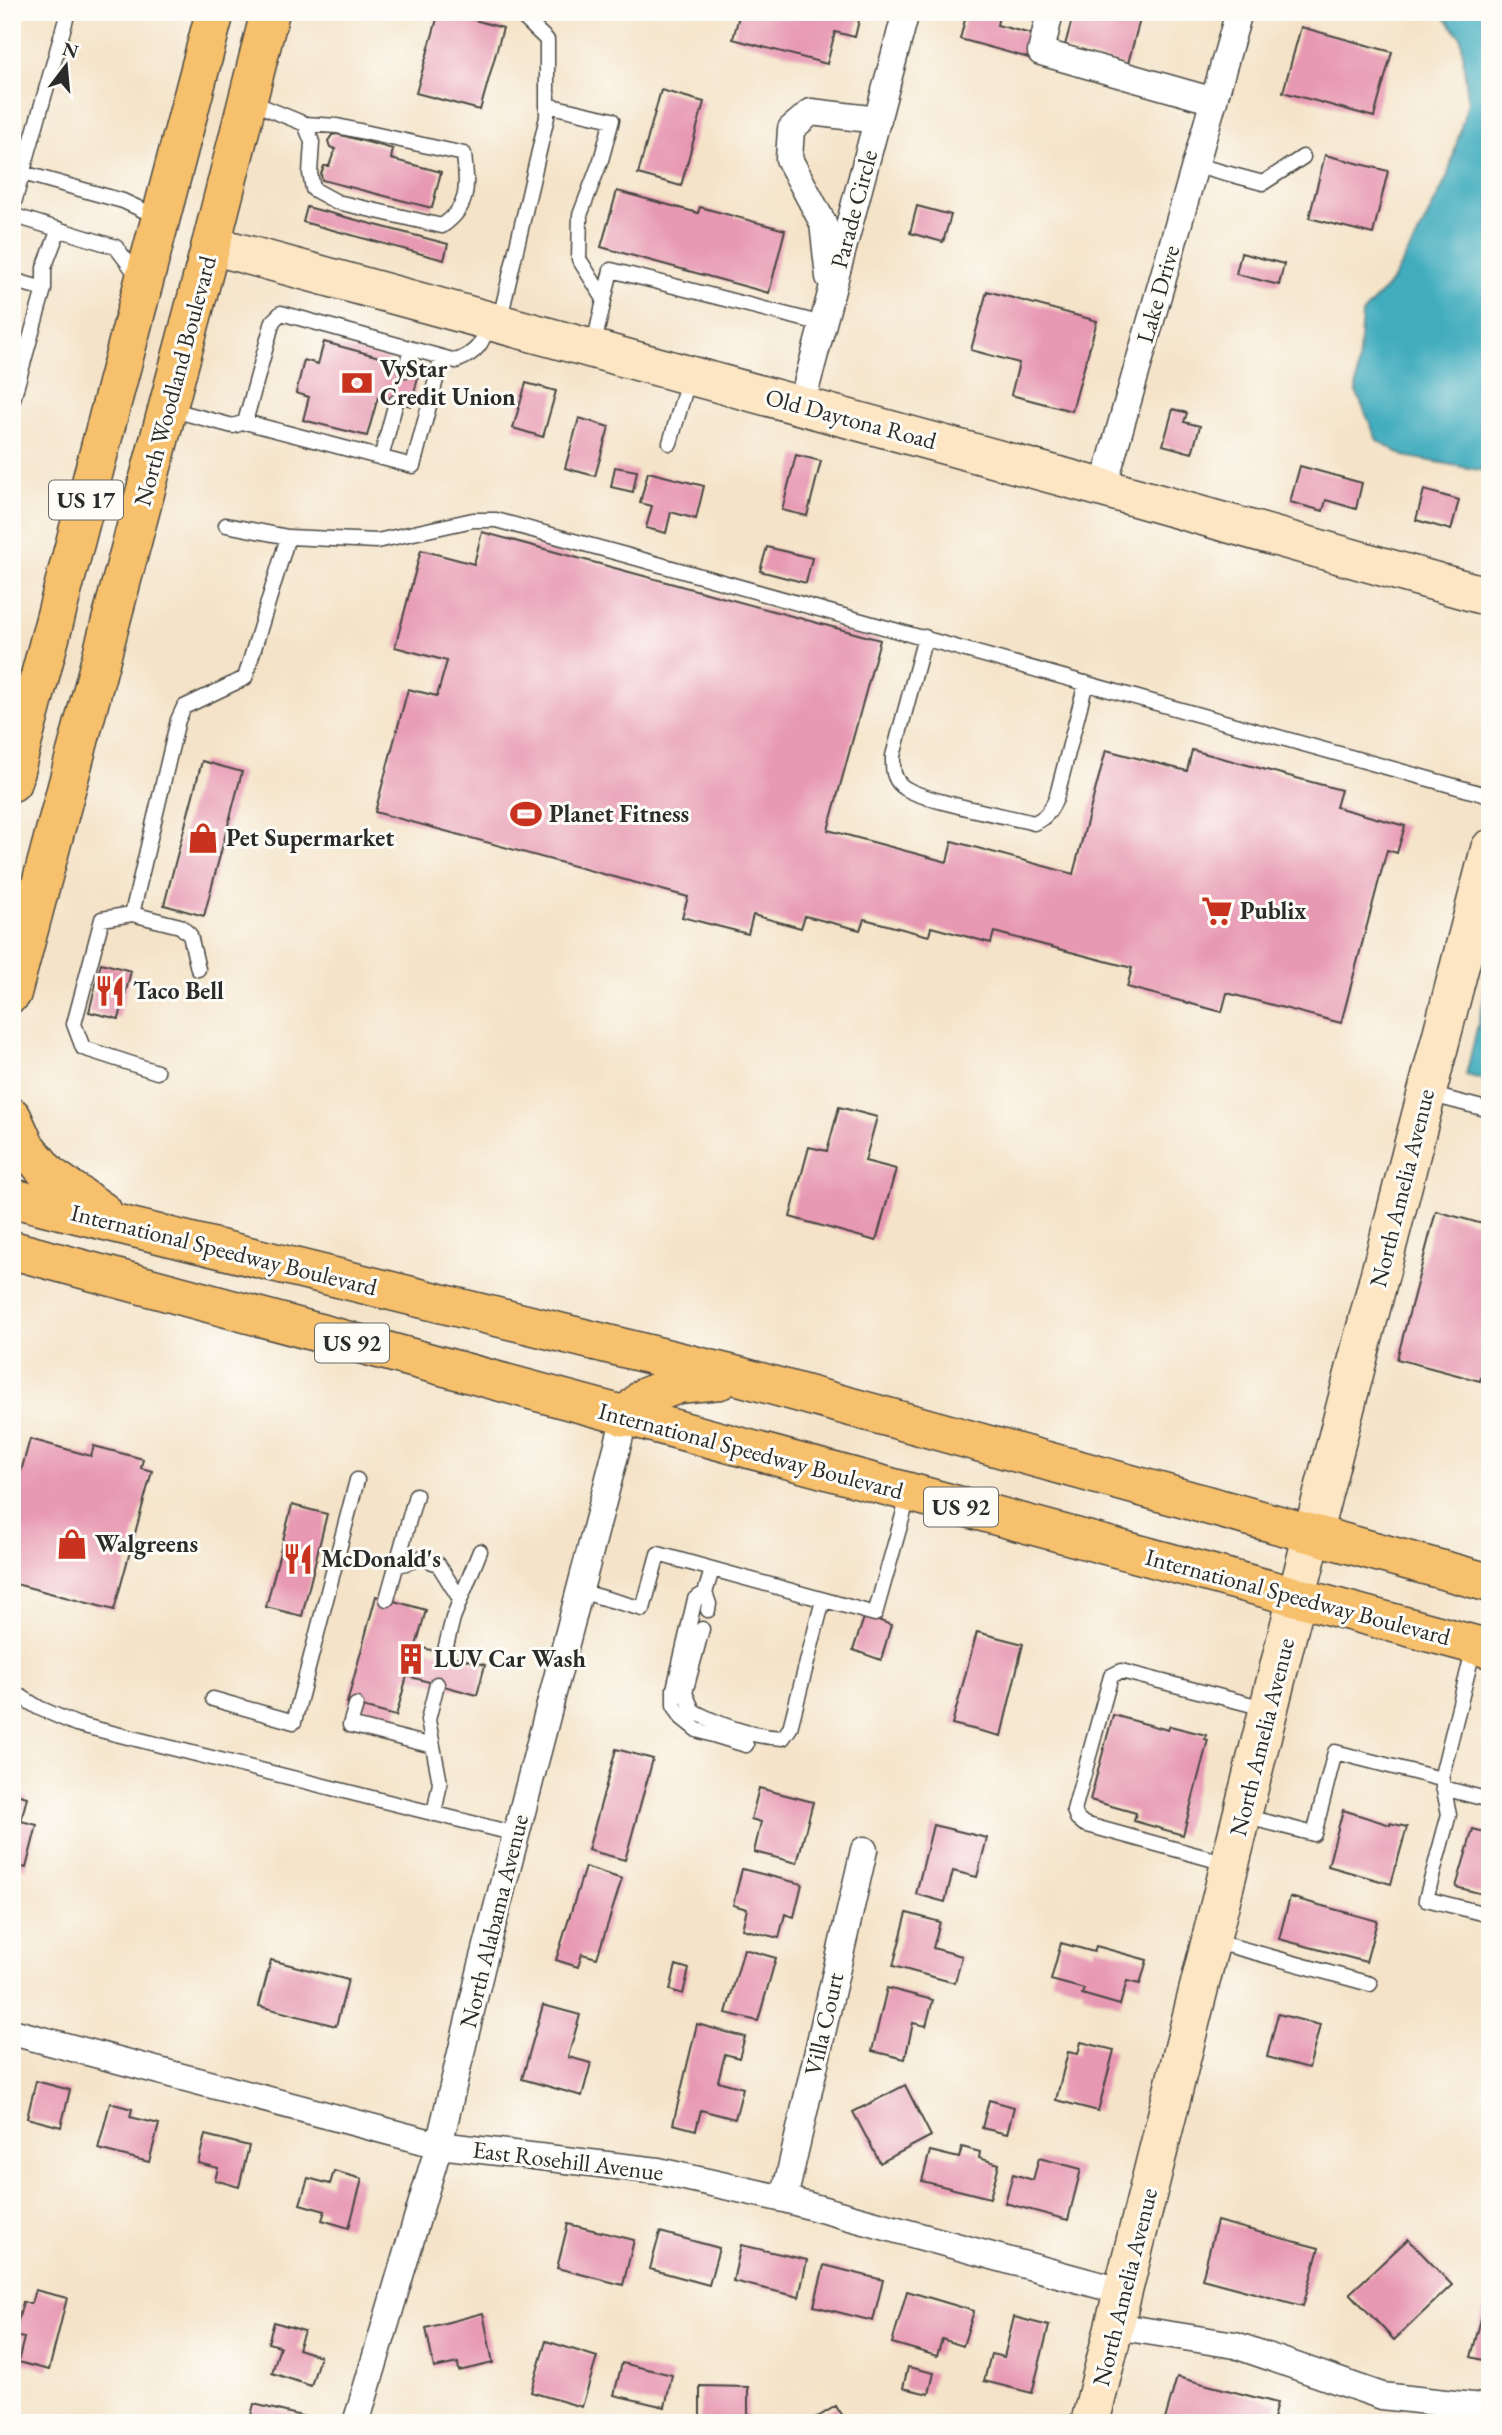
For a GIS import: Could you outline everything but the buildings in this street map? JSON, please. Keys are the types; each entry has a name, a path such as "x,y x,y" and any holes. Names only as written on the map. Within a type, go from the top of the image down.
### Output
{"main road":[{"name":"US 17","path":"12,782 217,12"},
{"path":"211,245 195,219 192,198 215,102 217,12"},
{"name":"North Woodland Boulevard","path":"12,993 211,245 270,12"},
{"path":"161,219 187,264 194,308"},
{"path":"92,480 97,553 105,577 117,598"},
{"path":"12,1117 26,1148 50,1175 122,1225"},
{"name":"International Speedway Boulevard","path":"12,1198 742,1377 1490,1583"},
{"name":"International Speedway Boulevard","path":"12,1250 1482,1647"},
{"name":"US 92","path":"12,1272 80,1269"},
{"path":"625,1417 645,1397 678,1384 742,1377"}],"street":[{"name":"Parade Circle","path":"801,406 906,12"},
{"path":"1050,12 1041,52 1214,101"},
{"name":"Lake Drive","path":"1103,488 1239,12"},
{"path":"831,292 823,223 789,159 791,129 811,112 877,120"},
{"name":"Old Daytona Road","path":"211,245 1103,488 1490,597"},
{"name":"North Amelia Avenue","path":"1090,2423 1312,1536 1490,849"},
{"name":"North Alabama Avenue","path":"356,2423 439,2145 481,1969 625,1417"},
{"name":"Villa Court","path":"783,2199 863,1850"},
{"name":"East Rosehill Avenue","path":"12,2032 439,2145 658,2171 783,2199 1236,2345 1382,2396 1490,2408"}],"lane":[{"path":"68,12 17,172 12,212 116,247 144,284"},
{"path":"245,422 273,321 281,313 456,361 472,355 483,342 494,322 547,117 547,40 523,17 511,12"},
{"path":"247,101 304,124 337,126 464,154 468,188 456,216 442,226 337,202 313,190 310,173 312,142 304,124"},
{"path":"547,105 612,120 601,160 580,215 579,259 604,299"},
{"path":"1196,165 1263,183 1303,157"},
{"path":"17,172 124,201 161,219"},
{"path":"12,403 44,289 44,268 59,229"},
{"path":"592,349 611,270 823,324"},
{"path":"12,280 44,289"},
{"path":"405,370 411,349"},
{"path":"167,408 233,426 245,422 413,466 442,357"},
{"path":"670,443 690,376"},
{"path":"381,458 396,402"},
{"path":"226,525 288,537 377,541 473,520 496,520 1490,796"},
{"path":"132,914 178,720 184,707 244,678 288,537"},
{"path":"925,637 893,756 892,773 902,786 925,796 1034,823 1042,819 1056,799 1086,683"},
{"path":"157,1072 83,1048 74,1024 102,919 132,914 180,926 190,935 198,969"},
{"path":"1426,1094 1490,1110"},
{"path":"213,1699 294,1722 357,1480"},
{"path":"579,1591 643,1609 658,1554 875,1614 909,1493"},
{"path":"387,1599 416,1495"},
{"path":"444,1654 453,1618 480,1550"},
{"path":"396,1566 422,1558 438,1564 460,1599"},
{"path":"708,1610 705,1593 712,1570"},
{"path":"705,1593 695,1599 674,1689 674,1705 682,1718 697,1730 746,1745"},
{"path":"769,1751 790,1728 823,1600"},
{"path":"702,1629 685,1693 693,1711 721,1725 783,1738"},
{"path":"1482,1647 1442,1782 1449,1814 1426,1899 1490,1915"},
{"path":"1231,1864 1084,1824 1077,1818 1074,1810 1111,1676 1121,1671 1269,1709"},
{"path":"435,1814 440,1783 428,1720 437,1684"},
{"path":"12,1691 39,1708 76,1724 516,1835"},
{"path":"356,1705 350,1725 433,1746"},
{"path":"1242,1816 1314,1834 1335,1752 1441,1779 1442,1782 1490,1800"},
{"path":"1212,1941 1370,1984"}],"water":[{"path":"1440,12 1490,12 1490,472 1404,456 1377,440 1356,391 1362,314 1392,281 1447,178 1468,102 1461,37"},
{"path":"1490,973 1490,1081 1466,1075"}],"place":[{"name":"VyStar Credit Union","path":"357,383"},
{"name":"Planet Fitness","path":"526,814"},
{"name":"Pet Supermarket","path":"203,838"},
{"name":"Publix","path":"1217,911"},
{"name":"Taco Bell","path":"110,991"},
{"name":"Walgreens","path":"72,1544"},
{"name":"McDonald's","path":"298,1559"},
{"name":"LUV Car Wash","path":"411,1659"}]}
